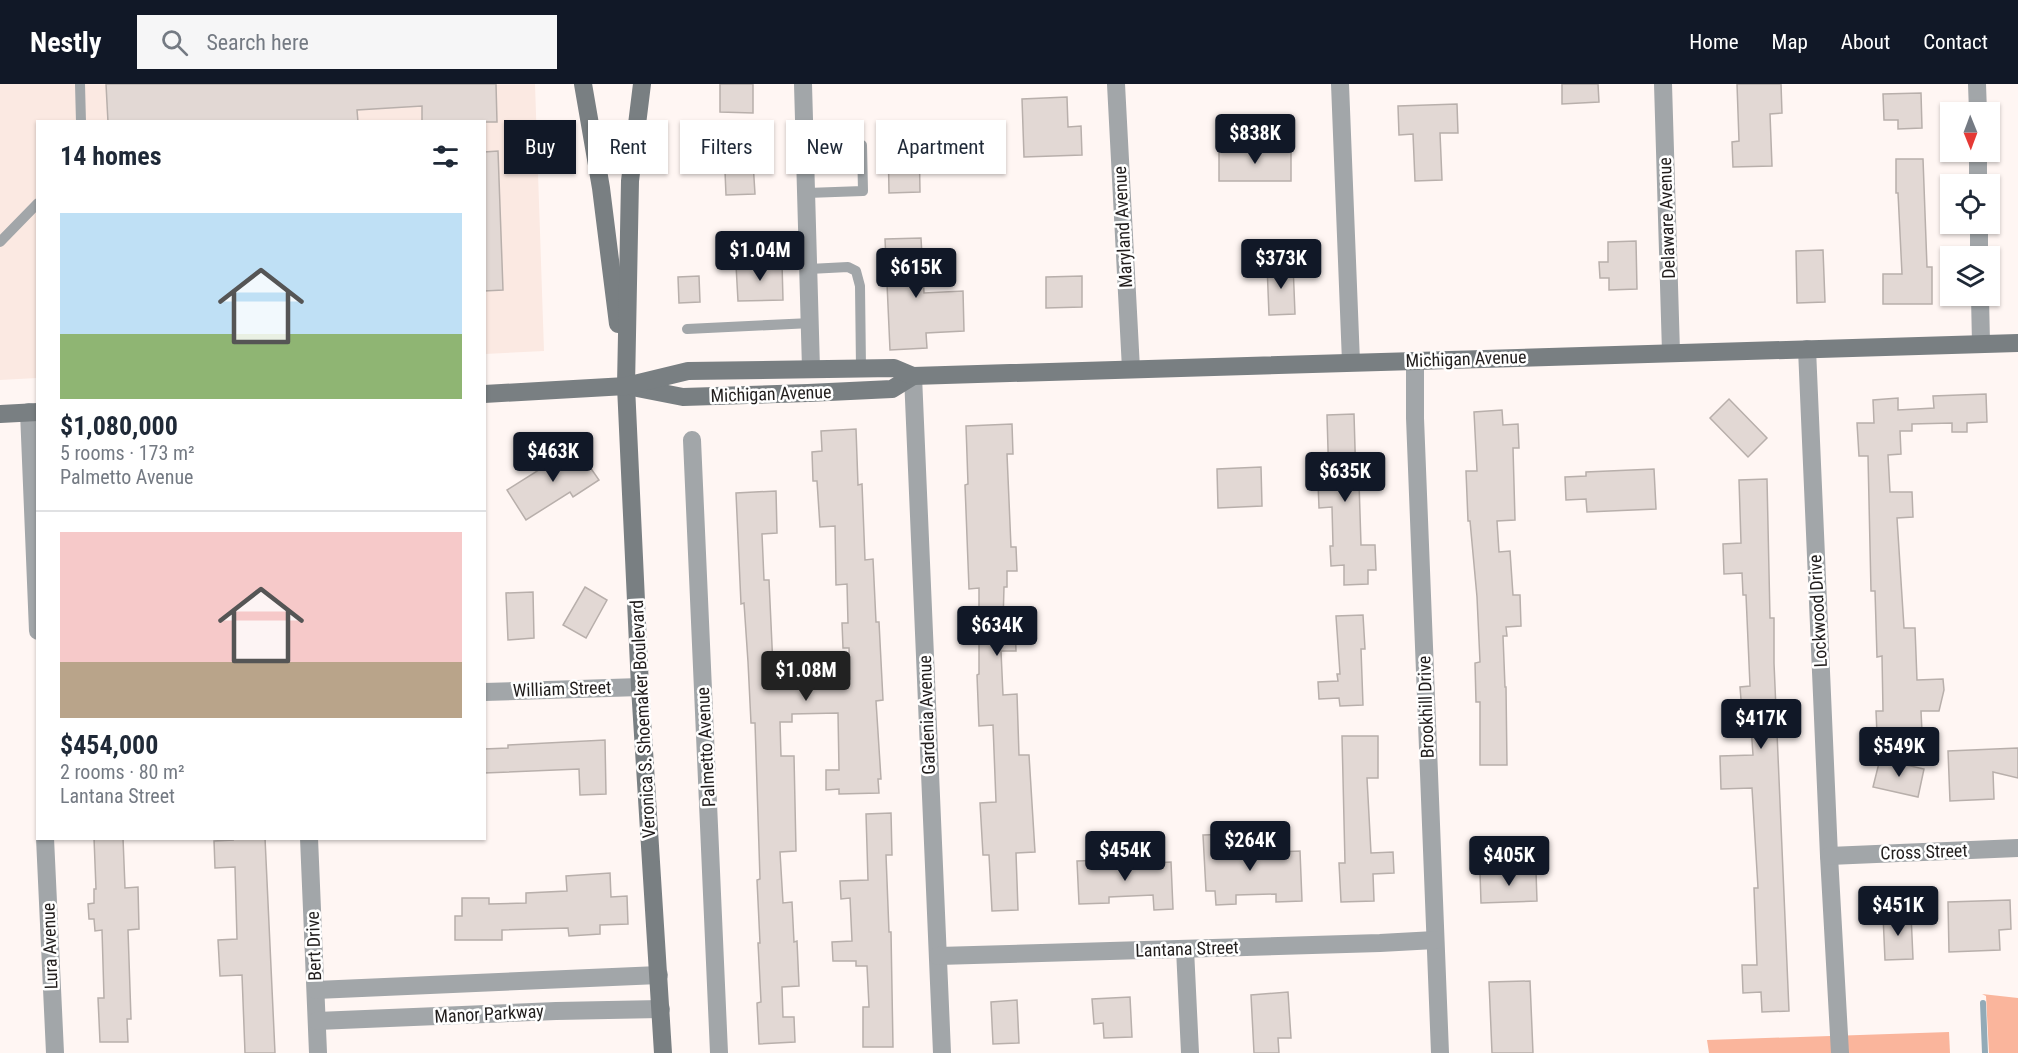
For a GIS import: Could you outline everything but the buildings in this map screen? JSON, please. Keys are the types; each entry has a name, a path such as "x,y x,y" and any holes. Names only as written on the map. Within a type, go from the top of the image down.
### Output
{"street":[{"name":"Veronica S. Shoemaker Boulevard","path":"583,84 601,188 626,386"},
{"name":"Veronica S. Shoemaker Boulevard","path":"642,84 630,181 626,386 640,687 663,1053"},
{"path":"803,84 811,369"},
{"name":"Maryland Avenue","path":"1116,84 1131,369"},
{"path":"1341,84 1351,362"},
{"name":"Delaware Avenue","path":"1663,84 1671,352"},
{"path":"1977,84 1977,102"},
{"path":"1980,306 1981,344"},
{"name":"Michigan Avenue","path":"486,394 626,386 688,371 894,368 913,376 2018,343"},
{"name":"Lockwood Drive","path":"1807,349 1840,1053"},
{"name":"Brookhill Drive","path":"1415,361 1440,1053"},
{"name":"Michigan Avenue","path":"626,386 682,397 808,393 892,389 913,376"},
{"name":"Gardenia Avenue","path":"913,376 942,1053"},
{"path":"0,414 33,412 36,543"},
{"name":"Palmetto Avenue","path":"692,440 719,1053"},
{"name":"William Street","path":"486,692 640,687"},
{"name":"Lura Avenue","path":"45,840 55,1053"},
{"name":"Bert Drive","path":"309,840 318,1053"},
{"name":"Cross Street","path":"1829,856 2018,848"},
{"name":"Lantana Street","path":"938,956 1435,940"},
{"path":"1185,949 1190,1053"},
{"name":"Manor Parkway","path":"316,990 659,975"},
{"name":"Manor Parkway","path":"317,1021 661,1009"}],"lane":[{"path":"80,84 81,120"},
{"path":"807,193 863,191 863,174"},
{"path":"0,242 36,205"},
{"path":"809,268 848,267 856,271 860,286 861,368"},
{"path":"687,329 811,323"}],"shaded area":[{"path":"0,84 535,84 536,120 504,120 504,174 538,174 544,351 486,354 486,120 36,120 36,378 0,380"},
{"path":"1982,994 2018,998 2018,1053 1989,1053 1986,996"},
{"path":"1949,1032 1950,1053 1709,1053 1707,1040"}],"waterway":[{"path":"1983,1003 1985,1053"}]}
